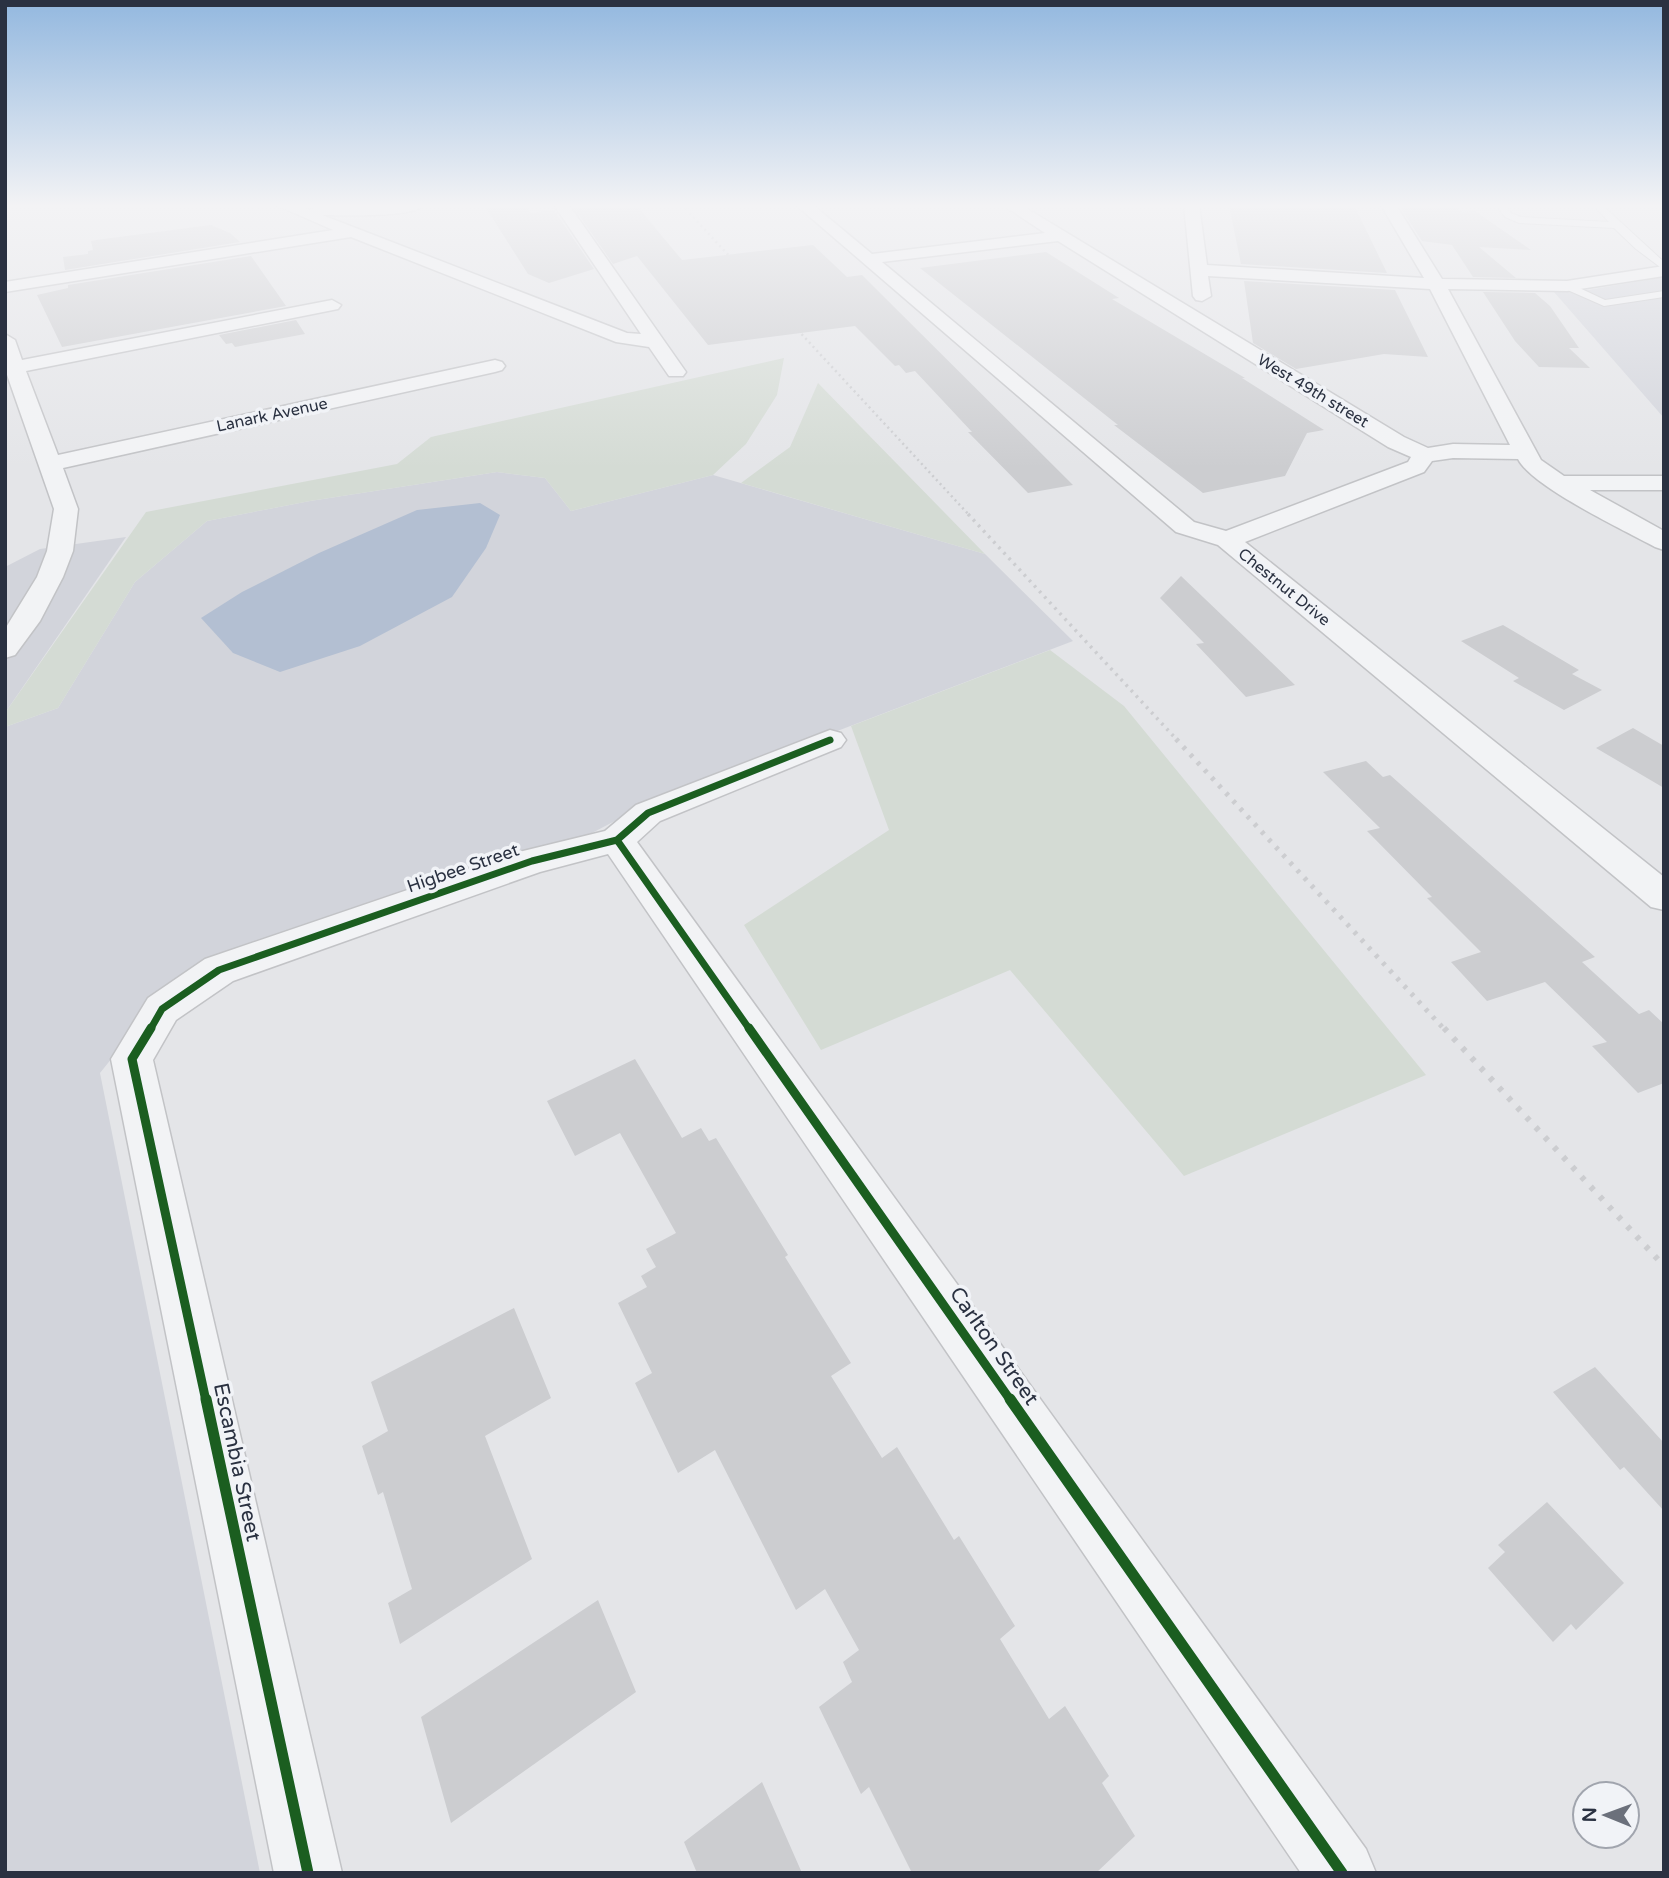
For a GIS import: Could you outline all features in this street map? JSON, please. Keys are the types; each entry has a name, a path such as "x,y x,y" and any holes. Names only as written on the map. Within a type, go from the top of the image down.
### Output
{"street":[{"path":"507,293 623,338 654,342"},
{"path":"596,294 621,293 676,372"},
{"name":"Chestnut Drive","path":"908,293 1185,527 1227,541 1664,897"},
{"name":"West 49th street","path":"1154,293 1396,442 1425,454 1453,451 1525,452"},
{"path":"1202,293 1205,324"},
{"path":"1440,293 1532,464 1559,483 1664,542"},
{"path":"521,298 571,295"},
{"path":"16,368 332,305"},
{"path":"5,340 66,509 60,551 50,577 26,621 5,649"},
{"name":"Lanark Avenue","path":"49,464 495,366"},
{"path":"1227,541 1416,467 1425,454"},
{"path":"1559,483 1664,483"},
{"name":"Higbee Street","path":"132,1059 162,1009 219,970 532,861 617,840 648,813 830,740"},
{"name":"Carlton Street","path":"617,840 1342,1873"},
{"name":"Escambia Street","path":"132,1059 308,1873"}],"lane":[{"path":"1581,293 1604,303 1664,294"}],"shaded area":[{"path":"1555,293 1664,293 1664,418"},
{"path":"784,358 777,395 746,444 713,475 571,511 545,478 497,472 310,501 207,521 135,582 58,708 5,727 5,713 146,512 397,464 431,437"},
{"path":"818,383 985,554 741,483 790,447"},
{"path":"497,472 545,478 571,511 713,475 985,554 1073,641 649,803 592,833 223,959 153,1007 100,1073 260,1873 5,1873 5,727 58,708 135,582 207,521 310,501"},
{"path":"126,537 5,713 5,567 40,549"},
{"path":"1050,650 1124,706 1426,1075 1184,1176 1010,970 821,1050 744,925 889,830 851,726"}],"water":[{"path":"480,503 500,515 486,548 452,597 360,646 280,672 233,653 201,618 242,592 319,553 417,510"}],"building":[{"path":"47,293 277,293 286,306 62,347 37,295"},
{"path":"666,293 880,293 1073,485 1028,493 968,432 972,432 915,371 906,373 899,365 895,366 855,326 708,345"},
{"path":"951,293 1110,293 1119,298 1112,299 1245,378 1242,378 1324,430 1307,433 1285,476 1203,493 1114,425 1118,425"},
{"path":"1246,293 1396,293 1428,357 1384,354 1296,369 1253,343"},
{"path":"1483,293 1535,293 1550,306 1579,348 1569,348 1590,368 1539,367 1515,341"},
{"path":"296,320 305,334 235,347 232,343 226,344 219,335"},
{"path":"1181,576 1295,685 1246,697 1196,644 1204,643 1160,598"},
{"path":"1503,625 1579,670 1572,674 1602,690 1564,710 1513,681 1519,678 1461,641"},
{"path":"1633,728 1664,746 1664,788 1596,748"},
{"path":"1366,761 1383,777 1390,775 1595,957 1582,962 1639,1014 1649,1010 1664,1024 1664,1083 1638,1093 1592,1046 1607,1042 1545,982 1487,1001 1451,962 1481,952 1427,898 1432,897 1367,831 1380,828 1323,772"},
{"path":"635,1059 682,1138 701,1128 709,1141 716,1138 851,1363 831,1376 882,1458 897,1447 954,1540 959,1536 1015,1626 1000,1639 1049,1719 1065,1706 1109,1776 1102,1783 1135,1836 1096,1873 912,1873 869,1787 861,1794 819,1707 852,1682 843,1662 859,1650 825,1589 796,1610 715,1450 678,1473 635,1383 652,1373 618,1303 647,1287 641,1276 656,1267 646,1249 676,1233 620,1133 575,1156 547,1101"},
{"path":"514,1308 551,1398 485,1436 532,1559 400,1644 388,1603 412,1589 383,1492 378,1495 362,1446 388,1431 371,1382"},
{"path":"1595,1367 1664,1443 1664,1511 1624,1467 1620,1470 1553,1392"},
{"path":"1547,1502 1624,1583 1576,1630 1571,1624 1553,1642 1488,1568 1505,1552 1498,1545"},
{"path":"598,1600 636,1692 451,1823 421,1717"},
{"path":"762,1782 802,1873 697,1873 684,1842"}],"railway":[{"path":"763,293 970,516"},
{"path":"968,514 1178,741"},
{"path":"1176,739 1445,1030"},
{"path":"1444,1028 1664,1266"}],"cycle path":[{"path":"308,1873 132,1059 162,1009 219,970 532,861 617,840 648,813 830,740"},
{"path":"617,840 1342,1873"}]}
